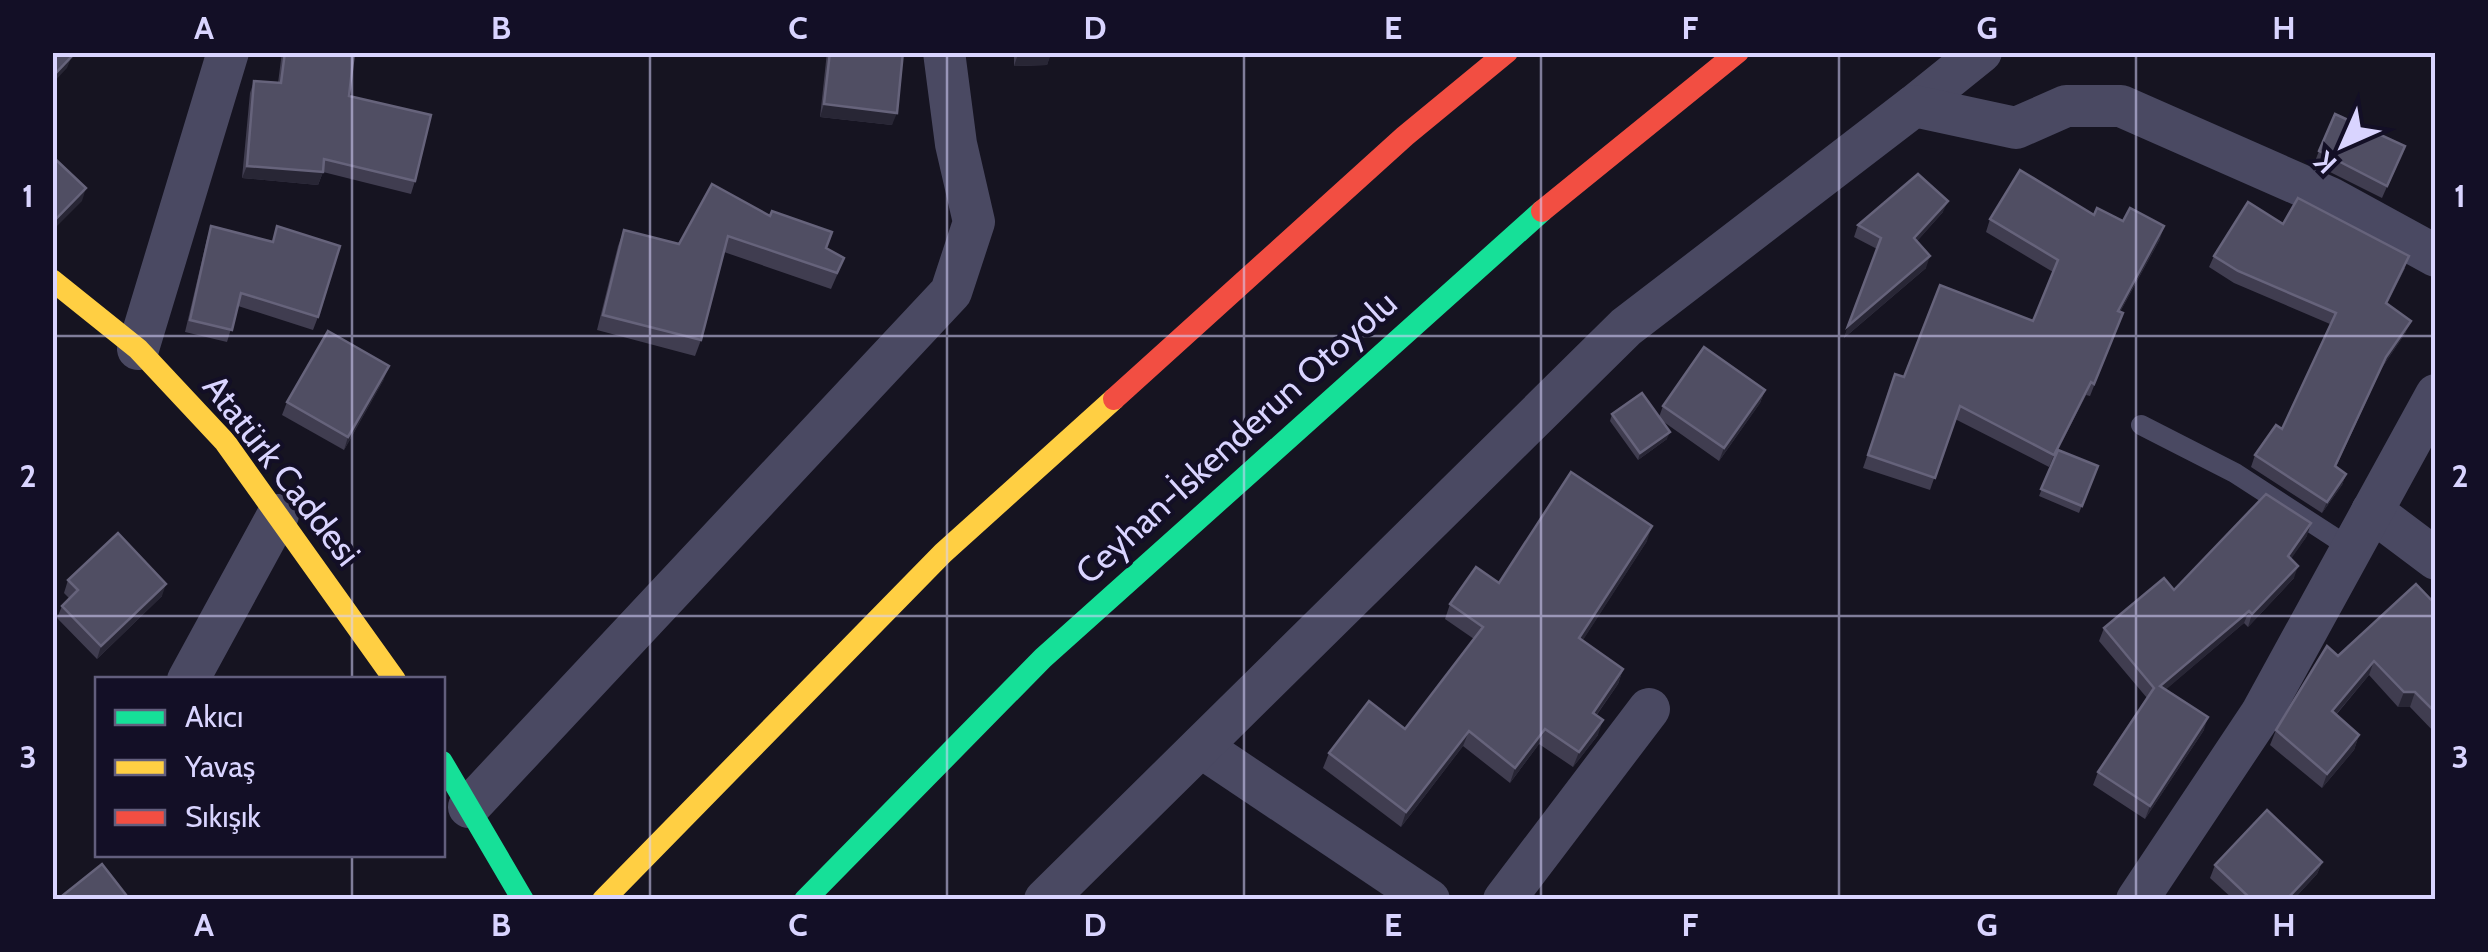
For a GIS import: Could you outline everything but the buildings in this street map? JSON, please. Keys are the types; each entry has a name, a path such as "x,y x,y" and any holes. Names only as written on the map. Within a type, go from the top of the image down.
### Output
{"main road":[{"path":"608,895 942,553 1404,136 1508,52"},
{"name":"Ceyhan-İskenderun Otoyolu","path":"806,900 1087,618 1499,246 1738,52"},
{"name":"Atatürk Caddesi","path":"52,280 138,349 225,442 393,677"},
{"path":"445,767 523,900"}],"street":[{"path":"138,349 228,52"},
{"path":"469,807 952,292 974,222 956,144 944,52"},
{"path":"1045,900 1626,327 1981,52"},
{"path":"1914,106 2016,128 2066,106 2121,106 2330,198 2436,256"},
{"path":"2137,900 2261,714 2436,395"},
{"path":"2372,512 2436,559"},
{"path":"190,677 278,515"},
{"path":"1504,900 1648,709"},
{"path":"1200,747 1429,900"}],"lane":[{"path":"2141,425 2235,474 2352,549"}],"traffic: fast":[{"path":"805,900 1043,658 1542,211"},
{"path":"445,767 523,900"}],"traffic: slow":[{"path":"52,280 138,349 225,442 393,677"},
{"path":"603,900 943,553 1114,399"}],"traffic: jam":[{"path":"1114,399 1405,136 1507,52"},
{"path":"1542,211 1738,52"}]}
